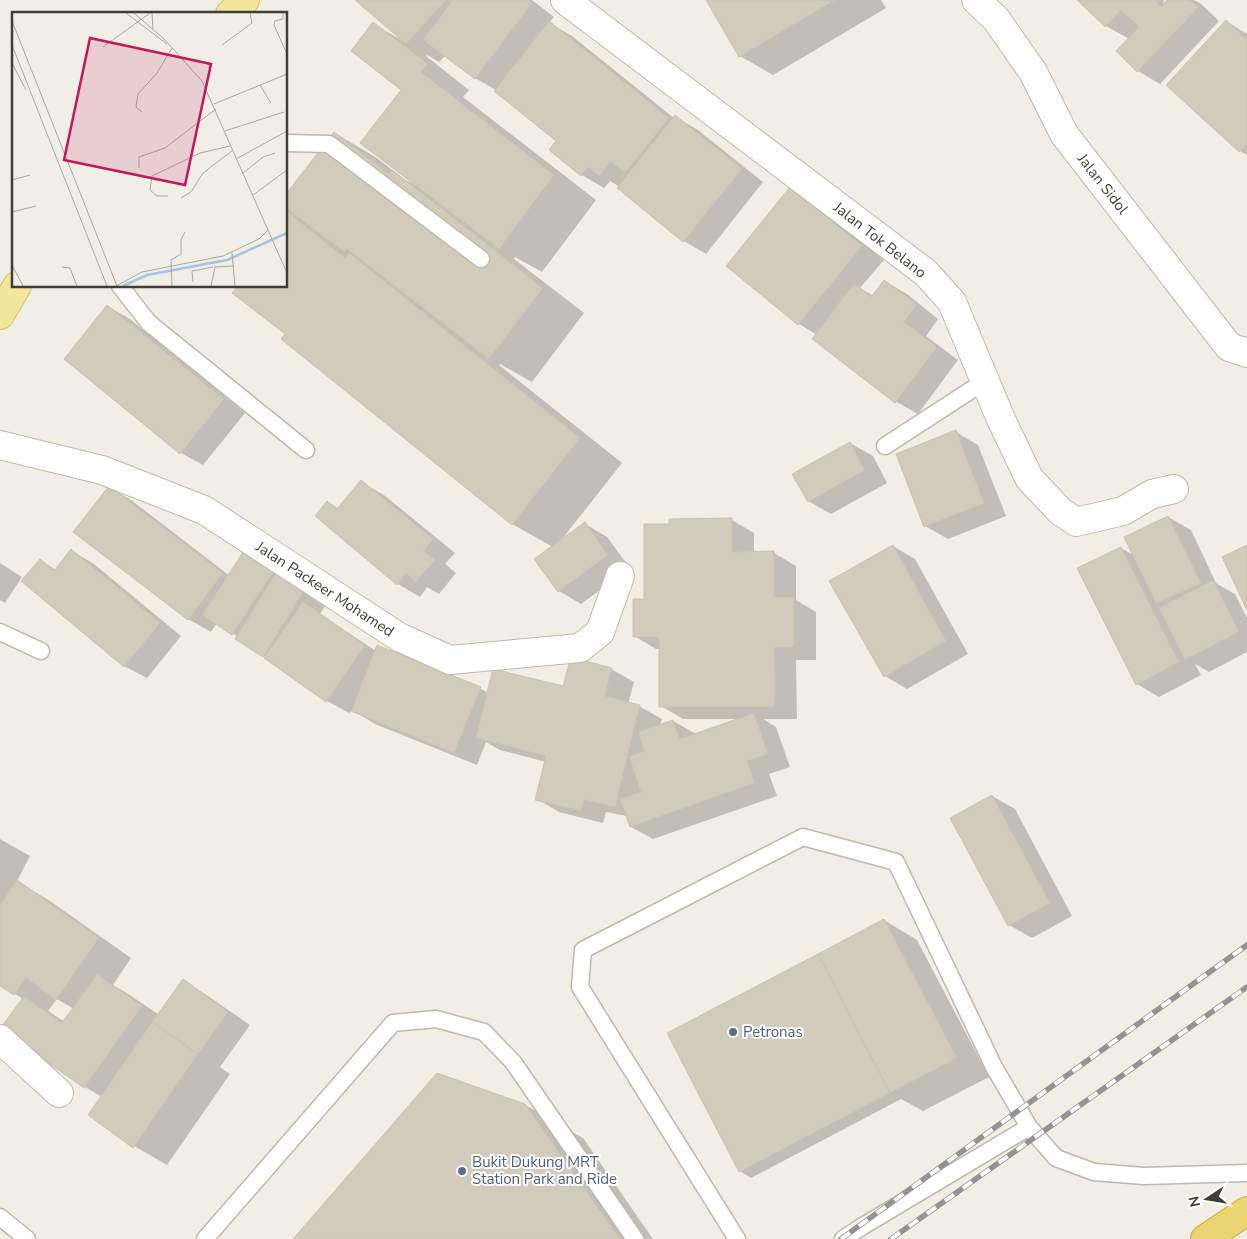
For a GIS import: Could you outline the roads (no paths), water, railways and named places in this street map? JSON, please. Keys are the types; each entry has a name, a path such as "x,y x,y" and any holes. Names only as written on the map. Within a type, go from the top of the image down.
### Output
{"highway":[{"path":"1205,1239 1247,1211"}],"main road":[{"path":"232,12 245,0"},
{"path":"0,315 16,288"}],"street":[{"name":"Jalan Tok Belano","path":"565,0 926,273 952,302 1000,417 1029,478 1060,511 1076,522 1123,511 1152,494 1174,489"},
{"name":"Jalan Sidol","path":"976,0 996,19 1034,72 1064,134 1229,346 1247,353"},
{"name":"Jalan Packeer Mohamed","path":"0,445 102,470 204,510 399,638 450,660 580,648 600,632 620,576"},
{"path":"0,1039 59,1093"}],"lane":[{"path":"288,143 329,144 481,259"},
{"path":"122,288 149,323 306,450"},
{"path":"885,446 985,381"},
{"path":"0,632 41,651"},
{"path":"737,1239 580,987 583,950 803,838 896,862 994,1067 1029,1127 1056,1158 1094,1172 1144,1176 1247,1173"},
{"path":"205,1239 393,1023 436,1019 484,1032 513,1062 635,1239"},
{"path":"843,1239 1029,1127"},
{"path":"0,1217 27,1239"}],"railway":[{"path":"841,1239 1247,945"},
{"path":"891,1239 1247,987"}],"place":[{"name":"Petronas","path":"733,1032"},
{"name":"Bukit Dukung MRT Station Park and Ride","path":"462,1171"}]}
